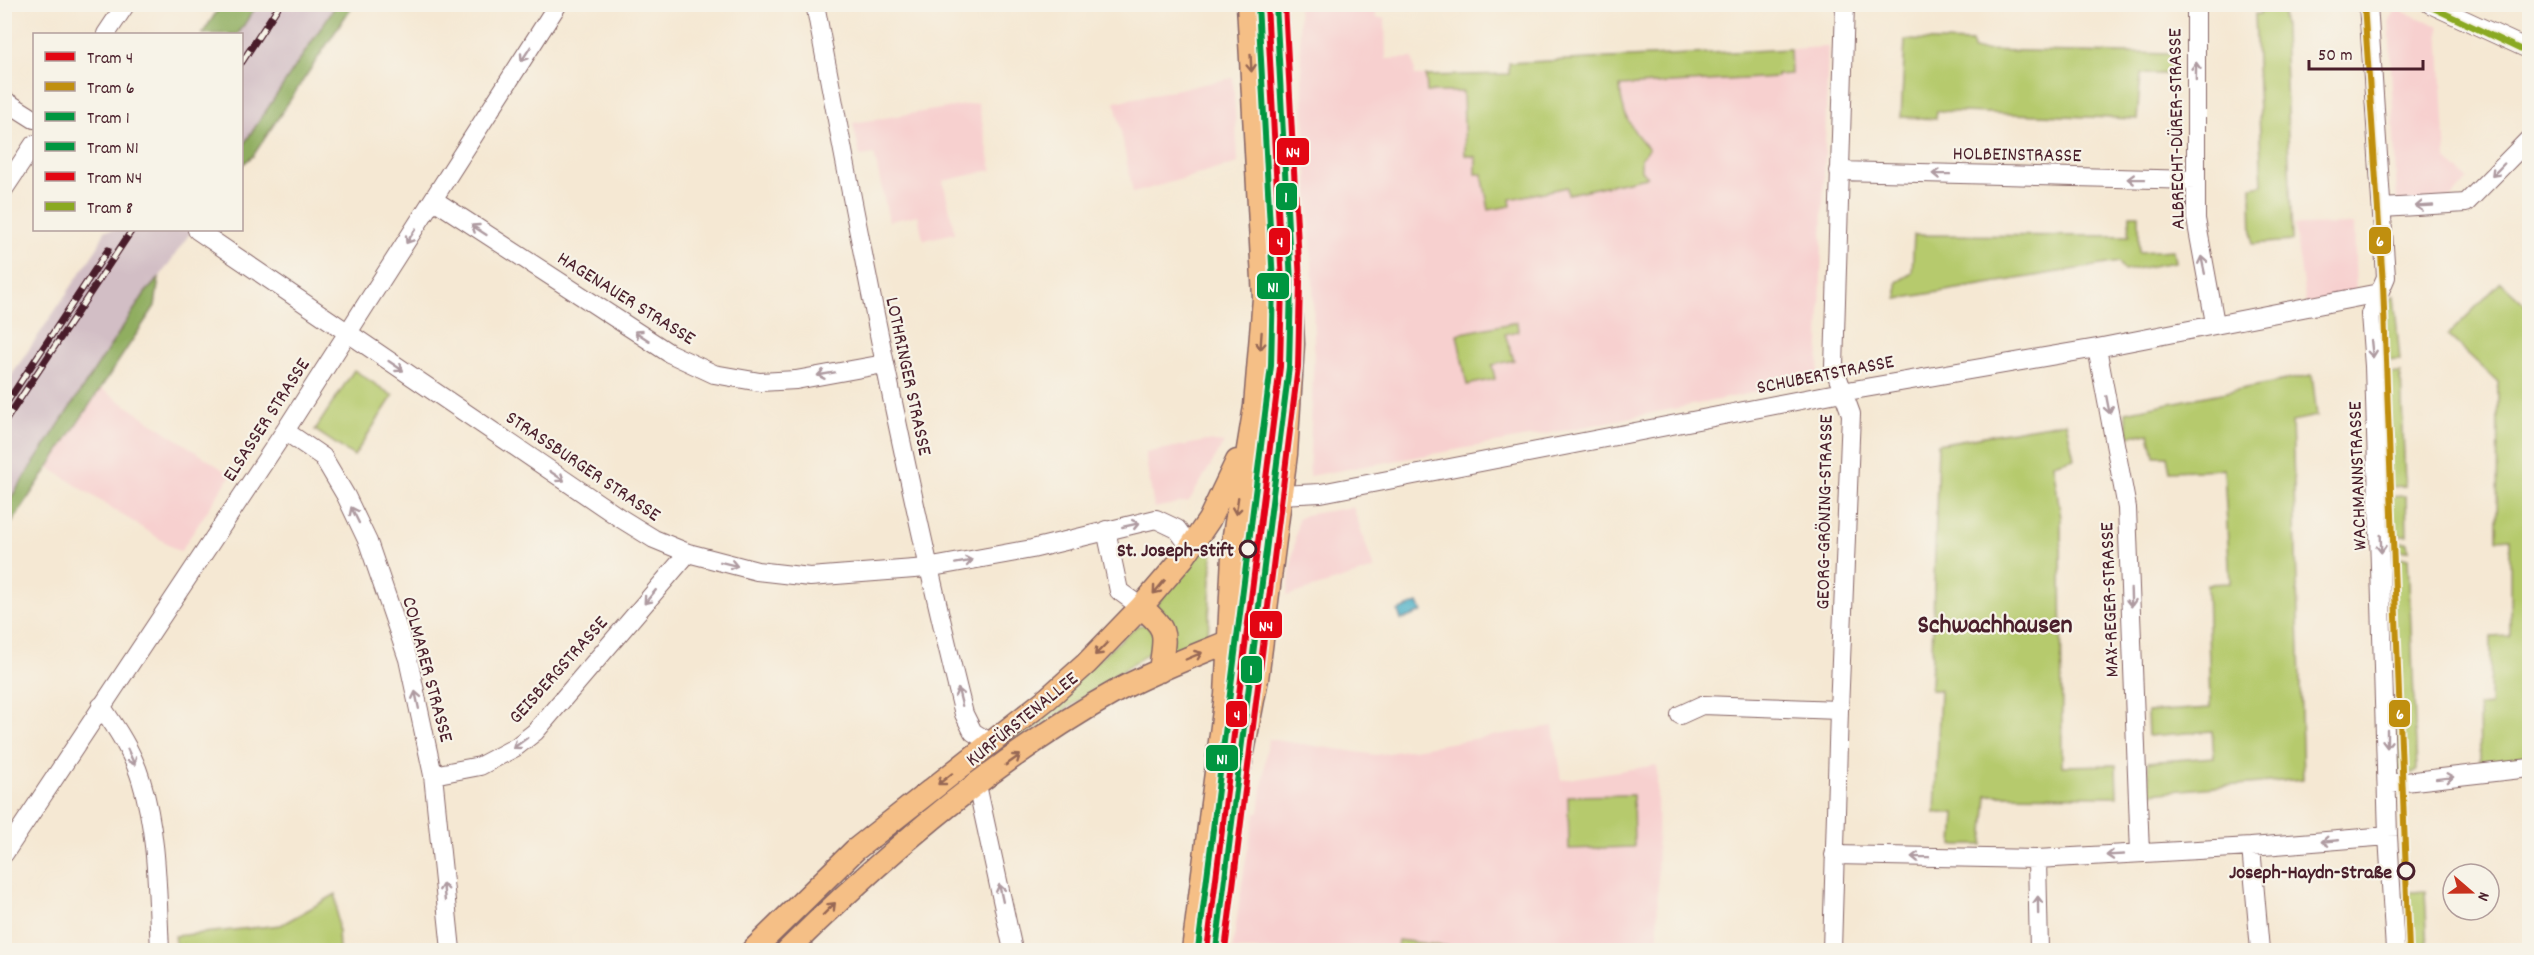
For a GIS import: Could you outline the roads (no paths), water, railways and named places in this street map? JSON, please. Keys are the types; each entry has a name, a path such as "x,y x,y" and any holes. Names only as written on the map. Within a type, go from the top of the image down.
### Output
{"main road":[{"path":"1193,951 1226,695 1234,535 1255,406 1264,298 1248,4"},
{"path":"1213,951 1234,799 1264,626 1286,454 1293,344 1277,4"},
{"name":"KURFÜRSTENALLEE","path":"753,951 855,850 991,743 1086,664 1141,608 1190,547 1209,520 1235,464 1248,449"},
{"path":"1141,608 1159,622 1164,632 1160,671"},
{"name":"KURFÜRSTENALLEE","path":"788,951 860,879 977,785 1064,723 1117,691 1264,626"}],"street":[{"path":"107,33 126,4"},
{"name":"ELSASSER STRASSE","path":"4,854 285,431 558,4"},
{"name":"LOTHRINGER STRASSE","path":"815,4 884,364 927,568 964,714 973,732 991,743"},
{"name":"GEORG-GRÖNING-STRASSE","path":"1832,951 1851,414 1834,368 1845,4"},
{"name":"ALBRECHT-DÜRER-STRASSE","path":"2196,4 2194,180 2196,219 2215,323"},
{"name":"WACHMANNSTRASSE","path":"2368,4 2386,277 2370,314 2375,388 2388,836 2394,951"},
{"path":"2430,4 2529,50"},
{"path":"4,100 33,118"},
{"path":"2382,208 2466,203 2529,138"},
{"path":"4,189 33,146"},
{"name":"HOLBEINSTRASSE","path":"1839,171 2194,180"},
{"name":"HAGENAUER STRASSE","path":"434,200 669,353 714,374 760,382 787,381 884,364"},
{"name":"STRASSBURGER STRASSE","path":"198,231 620,518 654,539 688,553 757,571 810,577 927,568 1032,549 1156,519 1177,529 1190,547"},
{"name":"SCHUBERTSTRASSE","path":"1280,495 1321,493 1842,392 2097,348 2215,323 2379,293"},
{"name":"MAX-REGER-STRASSE","path":"2097,348 2127,508 2140,853"},
{"name":"COLMARER STRASSE","path":"285,431 323,457 368,542 408,659 433,775 451,951"},
{"path":"1106,531 1119,591 1141,608"},
{"name":"GEISBERGSTRASSE","path":"433,775 480,766 516,747 536,732 688,553"},
{"path":"1680,715 1702,705 1839,710"},
{"path":"101,706 123,738 141,780 154,849 160,951"},
{"path":"2387,784 2529,768"},
{"path":"977,785 1013,951"},
{"path":"1834,855 2037,859 2251,847 2388,836"},
{"path":"2251,847 2260,951"},
{"path":"2037,859 2039,951"}],"water":[{"path":"1418,603 1422,612 1401,620 1398,611"}],"railway":[{"path":"243,60 280,4"},
{"path":"4,423 131,231"},
{"path":"4,407 108,250"}],"tram line":[{"name":"N1","path":"1198,949 1271,366 1273,283 1258,4"},
{"name":"4","path":"1207,950 1280,367 1282,283 1267,4"},
{"name":"1","path":"1216,950 1289,367 1291,283 1276,4"},
{"name":"N4","path":"1225,950 1298,367 1300,282 1285,4"},
{"name":"6","path":"2364,4 2383,284 2409,950"},
{"name":"8","path":"2425,4 2530,54"}],"place":[{"name":"St. Joseph-Stift","path":"1248,549"},
{"name":"Joseph-Haydn-Straße","path":"2406,871"}],"district":[{"name":"Schwachhausen","path":"1995,623"}]}
